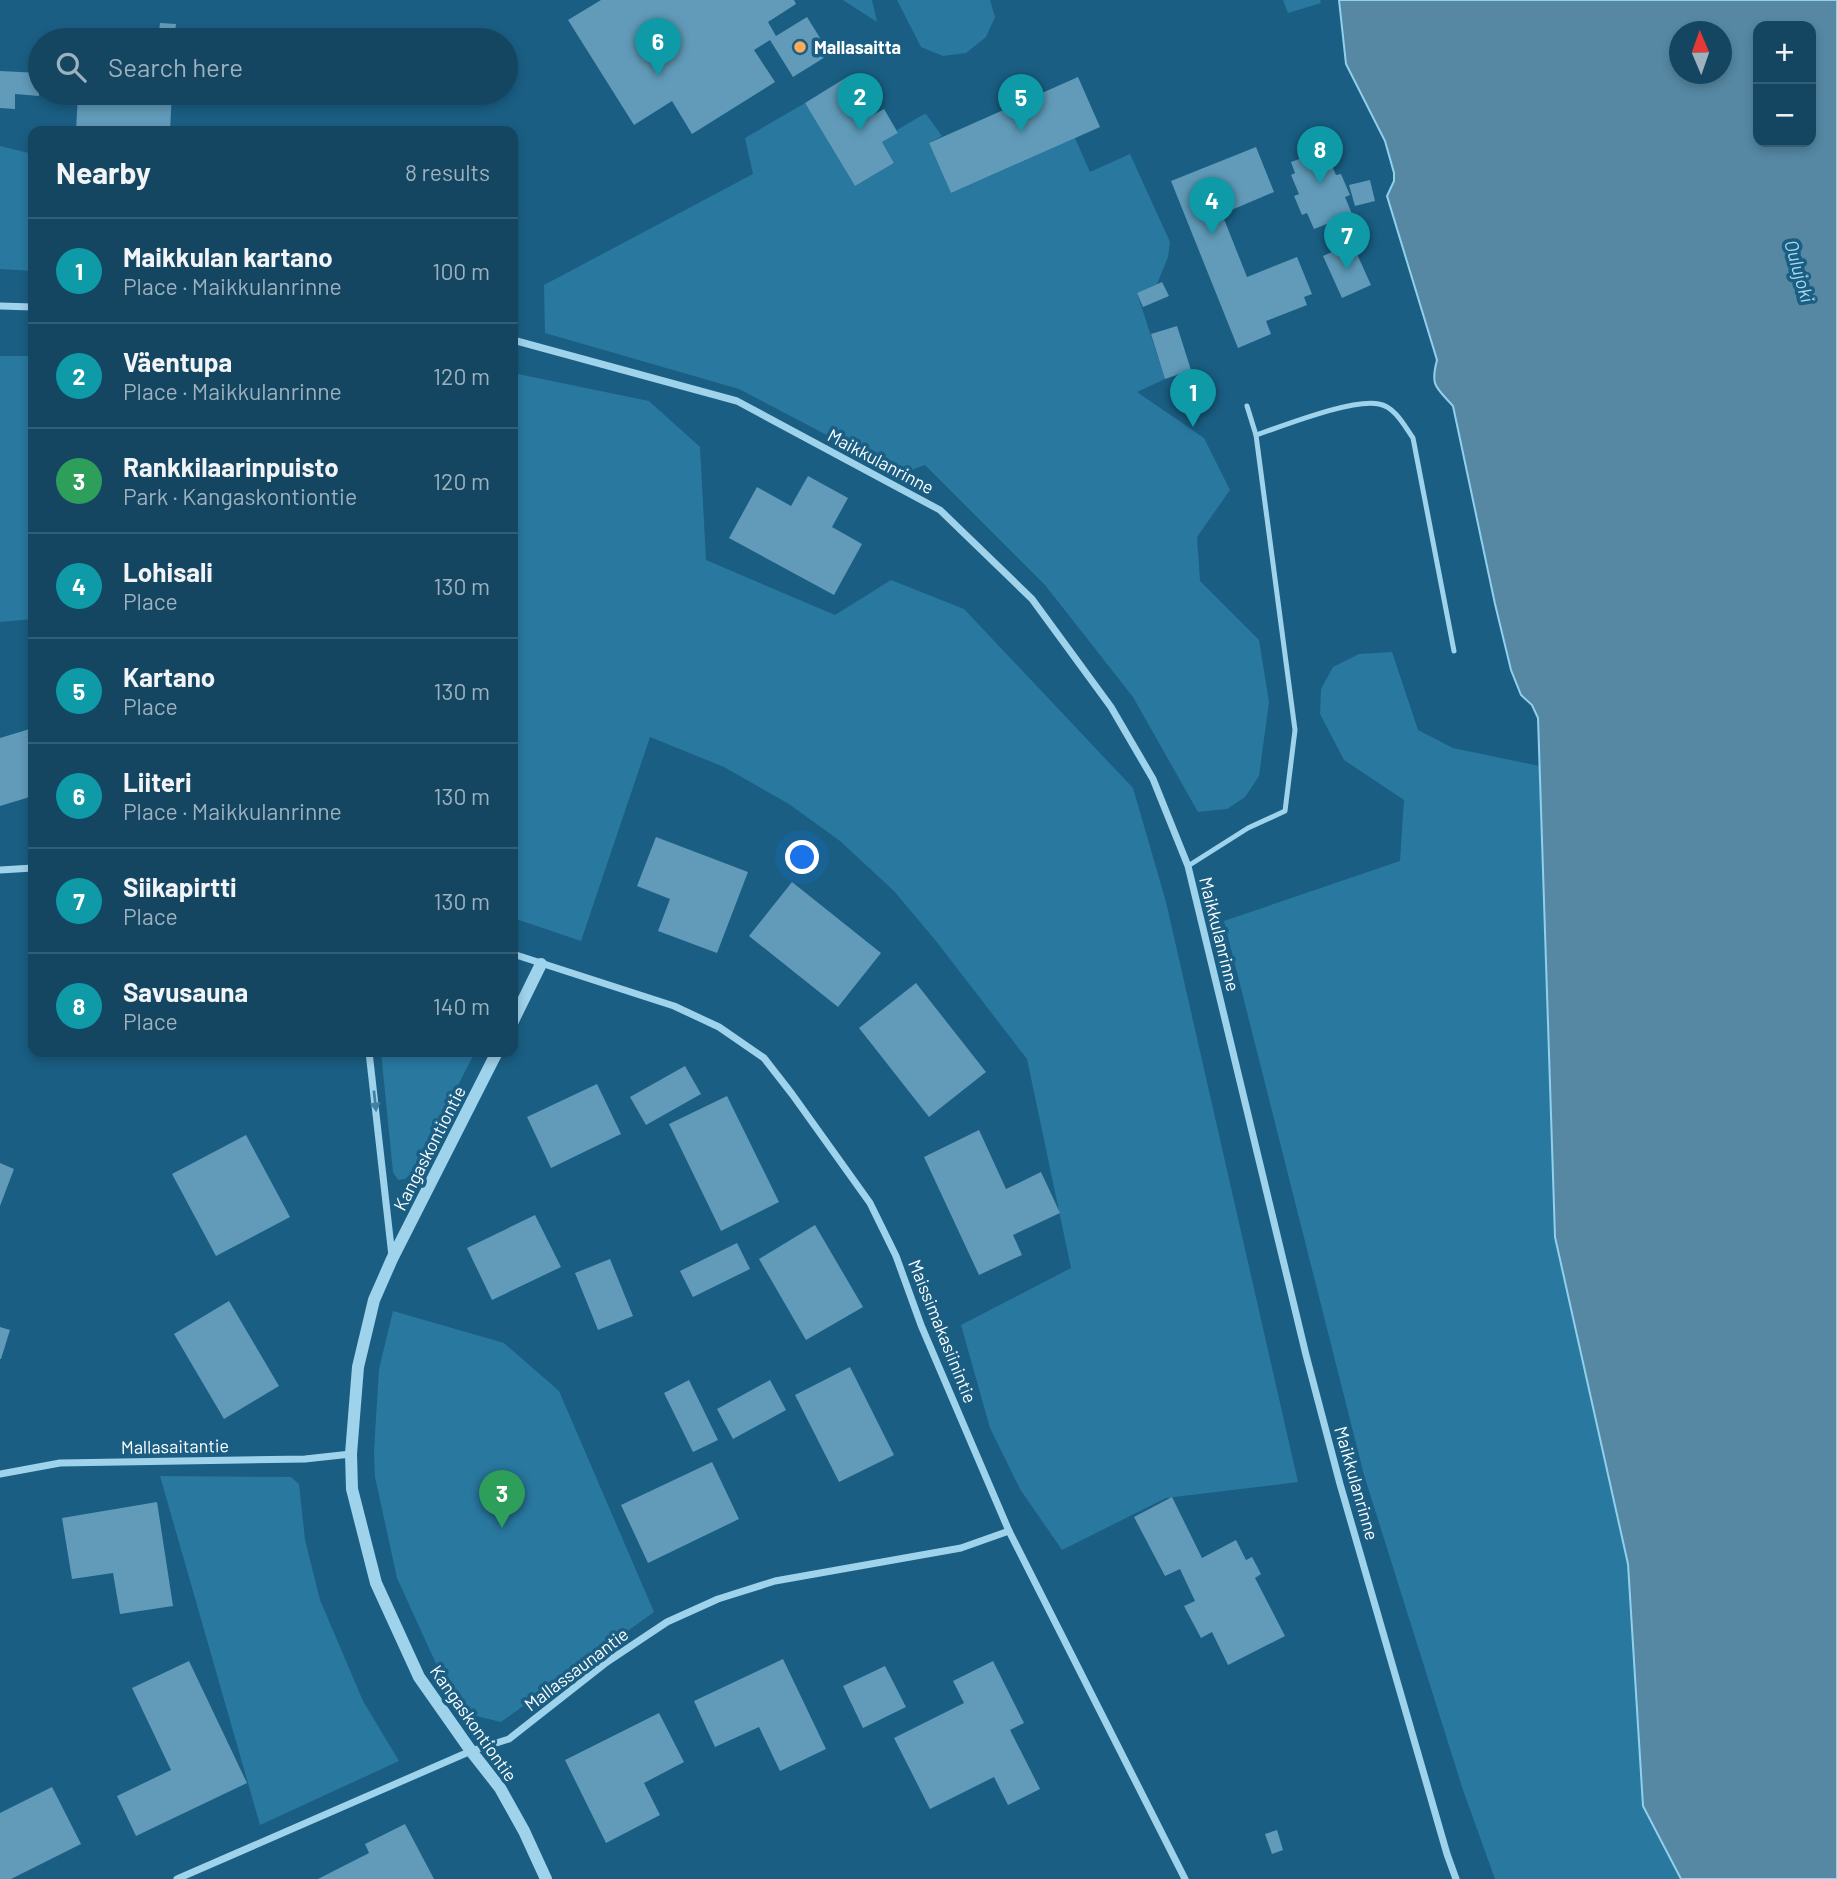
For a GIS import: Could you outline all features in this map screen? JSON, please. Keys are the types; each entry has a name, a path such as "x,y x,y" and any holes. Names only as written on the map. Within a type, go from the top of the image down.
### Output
{"street":[{"path":"0,306 28,307"},
{"name":"Maikkulanrinne","path":"518,341 737,401 940,510 1032,599 1111,707 1153,779 1188,866 1309,1368 1456,1879"},
{"path":"0,870 28,868"},
{"name":"Maissimakasiinintie","path":"518,956 674,1006 719,1027 764,1058 792,1094 870,1203 896,1256 921,1325 1009,1531 1185,1879"},
{"path":"518,1011 541,964"},
{"name":"Kangaskontiontie","path":"370,1057 392,1259"},
{"name":"Kangaskontiontie","path":"494,1057 374,1300 358,1367 351,1454 352,1489 376,1583 419,1677 500,1788 546,1879"},
{"name":"Mallasaitantie","path":"0,1474 60,1463 305,1459 351,1454"},
{"name":"Mallassaunantie","path":"177,1879 471,1751 509,1739 607,1662 667,1622 718,1599 775,1581 961,1548 1009,1531"}],"lane":[{"path":"1256,435 1351,405 1380,404 1398,415 1413,438 1454,651"},
{"path":"1188,866 1248,828 1285,811 1296,730 1256,435 1247,406"}],"shaded area":[{"path":"843,0 872,0 877,22"},
{"path":"897,0 990,0 995,17 986,37 966,53 943,56 921,47"},
{"path":"1283,0 1320,0 1321,3 1288,13"},
{"path":"805,103 855,186 894,163 882,142 924,114 942,136 929,143 951,193 1075,138 1090,172 1130,154 1170,242 1168,257 1157,284 1137,293 1165,379 1137,392 1204,438 1230,490 1197,537 1200,581 1259,640 1269,702 1259,776 1245,797 1227,809 1198,812 1133,697 1045,585 925,465 901,474 739,389 545,333 544,285 753,174 745,138"},
{"path":"0,146 28,153 28,271 0,269"},
{"path":"0,356 28,356 28,619 0,622"},
{"path":"518,374 649,401 700,447 706,560 835,615 891,580 964,609 1133,788 1166,902 1298,1482 1166,1498 1062,1550 1020,1489 990,1428 961,1325 1071,1268 1027,1059 894,891 840,841 789,804 724,767 650,737 581,941 518,920"},
{"path":"1392,652 1418,730 1453,748 1539,766 1555,1237 1628,1564 1643,1806 1681,1879 1495,1879 1463,1790 1364,1475 1224,921 1400,861 1404,800 1344,760 1320,714 1321,689 1333,667 1359,654"},
{"path":"382,1057 472,1057 414,1171 405,1179 398,1180 393,1172"},
{"path":"393,1311 504,1343 559,1391 654,1612 501,1722 468,1714 438,1668 397,1578 375,1477 374,1451 379,1369"},
{"path":"160,1476 291,1477 299,1484 305,1540 320,1600 363,1701 399,1761 260,1825"}],"water":[{"name":"Oulujoki","path":"1339,0 1837,0 1837,1879 1681,1879 1643,1806 1628,1564 1555,1237 1538,718 1532,705 1521,695 1511,670 1453,406 1436,386 1434,375 1437,360 1387,196 1394,181 1394,173 1385,141 1346,64"}],"building":[{"path":"601,0 794,0 796,4 768,22 776,36 807,17 830,54 793,77 770,40 754,50 775,82 692,134 672,101 634,125 568,20"},
{"path":"160,23 176,24 176,28 159,28"},
{"path":"0,71 28,72 28,95 15,94 15,109 0,108"},
{"path":"847,77 871,116 884,109 898,133 882,142 894,163 855,186 805,103"},
{"path":"1078,77 1100,127 951,193 929,143"},
{"path":"77,105 171,105 170,126 76,126"},
{"path":"1256,147 1274,192 1222,214 1247,277 1297,257 1312,294 1304,297 1307,305 1266,321 1271,334 1238,348 1171,181"},
{"path":"1310,155 1314,165 1329,159 1336,175 1341,174 1350,195 1345,197 1352,214 1314,229 1307,213 1302,215 1294,196 1299,194 1291,175 1295,173 1291,162"},
{"path":"1370,180 1375,201 1355,206 1349,185"},
{"path":"1352,243 1371,285 1342,298 1323,256"},
{"path":"1162,282 1169,296 1143,307 1137,293"},
{"path":"1177,326 1191,370 1165,379 1151,334"},
{"path":"808,476 848,498 832,527 862,544 834,595 729,538 757,487 791,506"},
{"path":"28,730 28,798 0,806 0,738"},
{"path":"656,837 748,872 717,953 658,931 670,899 637,886"},
{"path":"792,882 881,953 838,1007 749,936"},
{"path":"916,983 986,1072 929,1117 859,1028"},
{"path":"685,1066 701,1094 646,1125 630,1097"},
{"path":"597,1084 621,1134 551,1168 527,1117"},
{"path":"727,1096 779,1202 721,1231 669,1124"},
{"path":"979,1130 1006,1189 1041,1172 1060,1213 1013,1235 1022,1255 979,1275 924,1157"},
{"path":"246,1135 290,1217 216,1256 172,1174"},
{"path":"0,1163 14,1169 0,1206"},
{"path":"535,1215 561,1267 492,1300 467,1248"},
{"path":"815,1225 863,1307 806,1340 759,1259"},
{"path":"737,1243 750,1269 693,1297 680,1271"},
{"path":"610,1259 633,1316 598,1330 575,1273"},
{"path":"229,1301 279,1386 224,1419 174,1334"},
{"path":"0,1327 10,1330 1,1359 0,1359"},
{"path":"850,1367 894,1455 839,1482 795,1395"},
{"path":"689,1380 718,1440 693,1452 664,1393"},
{"path":"770,1380 786,1410 733,1439 717,1409"},
{"path":"712,1462 739,1519 648,1563 621,1505"},
{"path":"1172,1497 1202,1558 1236,1540 1246,1560 1252,1557 1261,1574 1255,1578 1285,1636 1228,1665 1212,1632 1201,1638 1184,1606 1195,1601 1180,1569 1165,1576 1134,1517"},
{"path":"157,1502 173,1606 120,1614 113,1573 72,1579 62,1518"},
{"path":"783,1659 826,1749 780,1771 759,1727 715,1747 694,1701"},
{"path":"189,1661 247,1783 136,1836 117,1796 171,1770 132,1688"},
{"path":"993,1661 1024,1723 1010,1730 1040,1789 1008,1805 994,1777 930,1809 894,1738 964,1703 953,1681"},
{"path":"885,1666 906,1707 863,1728 843,1686"},
{"path":"659,1713 684,1762 644,1783 660,1815 606,1843 565,1760"},
{"path":"52,1787 81,1844 11,1879 0,1879 0,1813"},
{"path":"405,1824 434,1879 318,1879 369,1853 365,1844"},
{"path":"1277,1830 1283,1850 1272,1854 1265,1834"}],"place":[{"name":"Mallasaitta","path":"800,47"},
{"name":"Liiteri","path":"658,76"},
{"name":"Väentupa","path":"860,131"},
{"name":"Kartano","path":"1021,132"},
{"name":"Savusauna","path":"1320,184"},
{"name":"Lohisali","path":"1212,235"},
{"name":"Siikapirtti","path":"1347,270"},
{"name":"Maikkulan kartano","path":"1193,427"},
{"name":"Rankkilaarinpuisto","path":"502,1528"}]}
